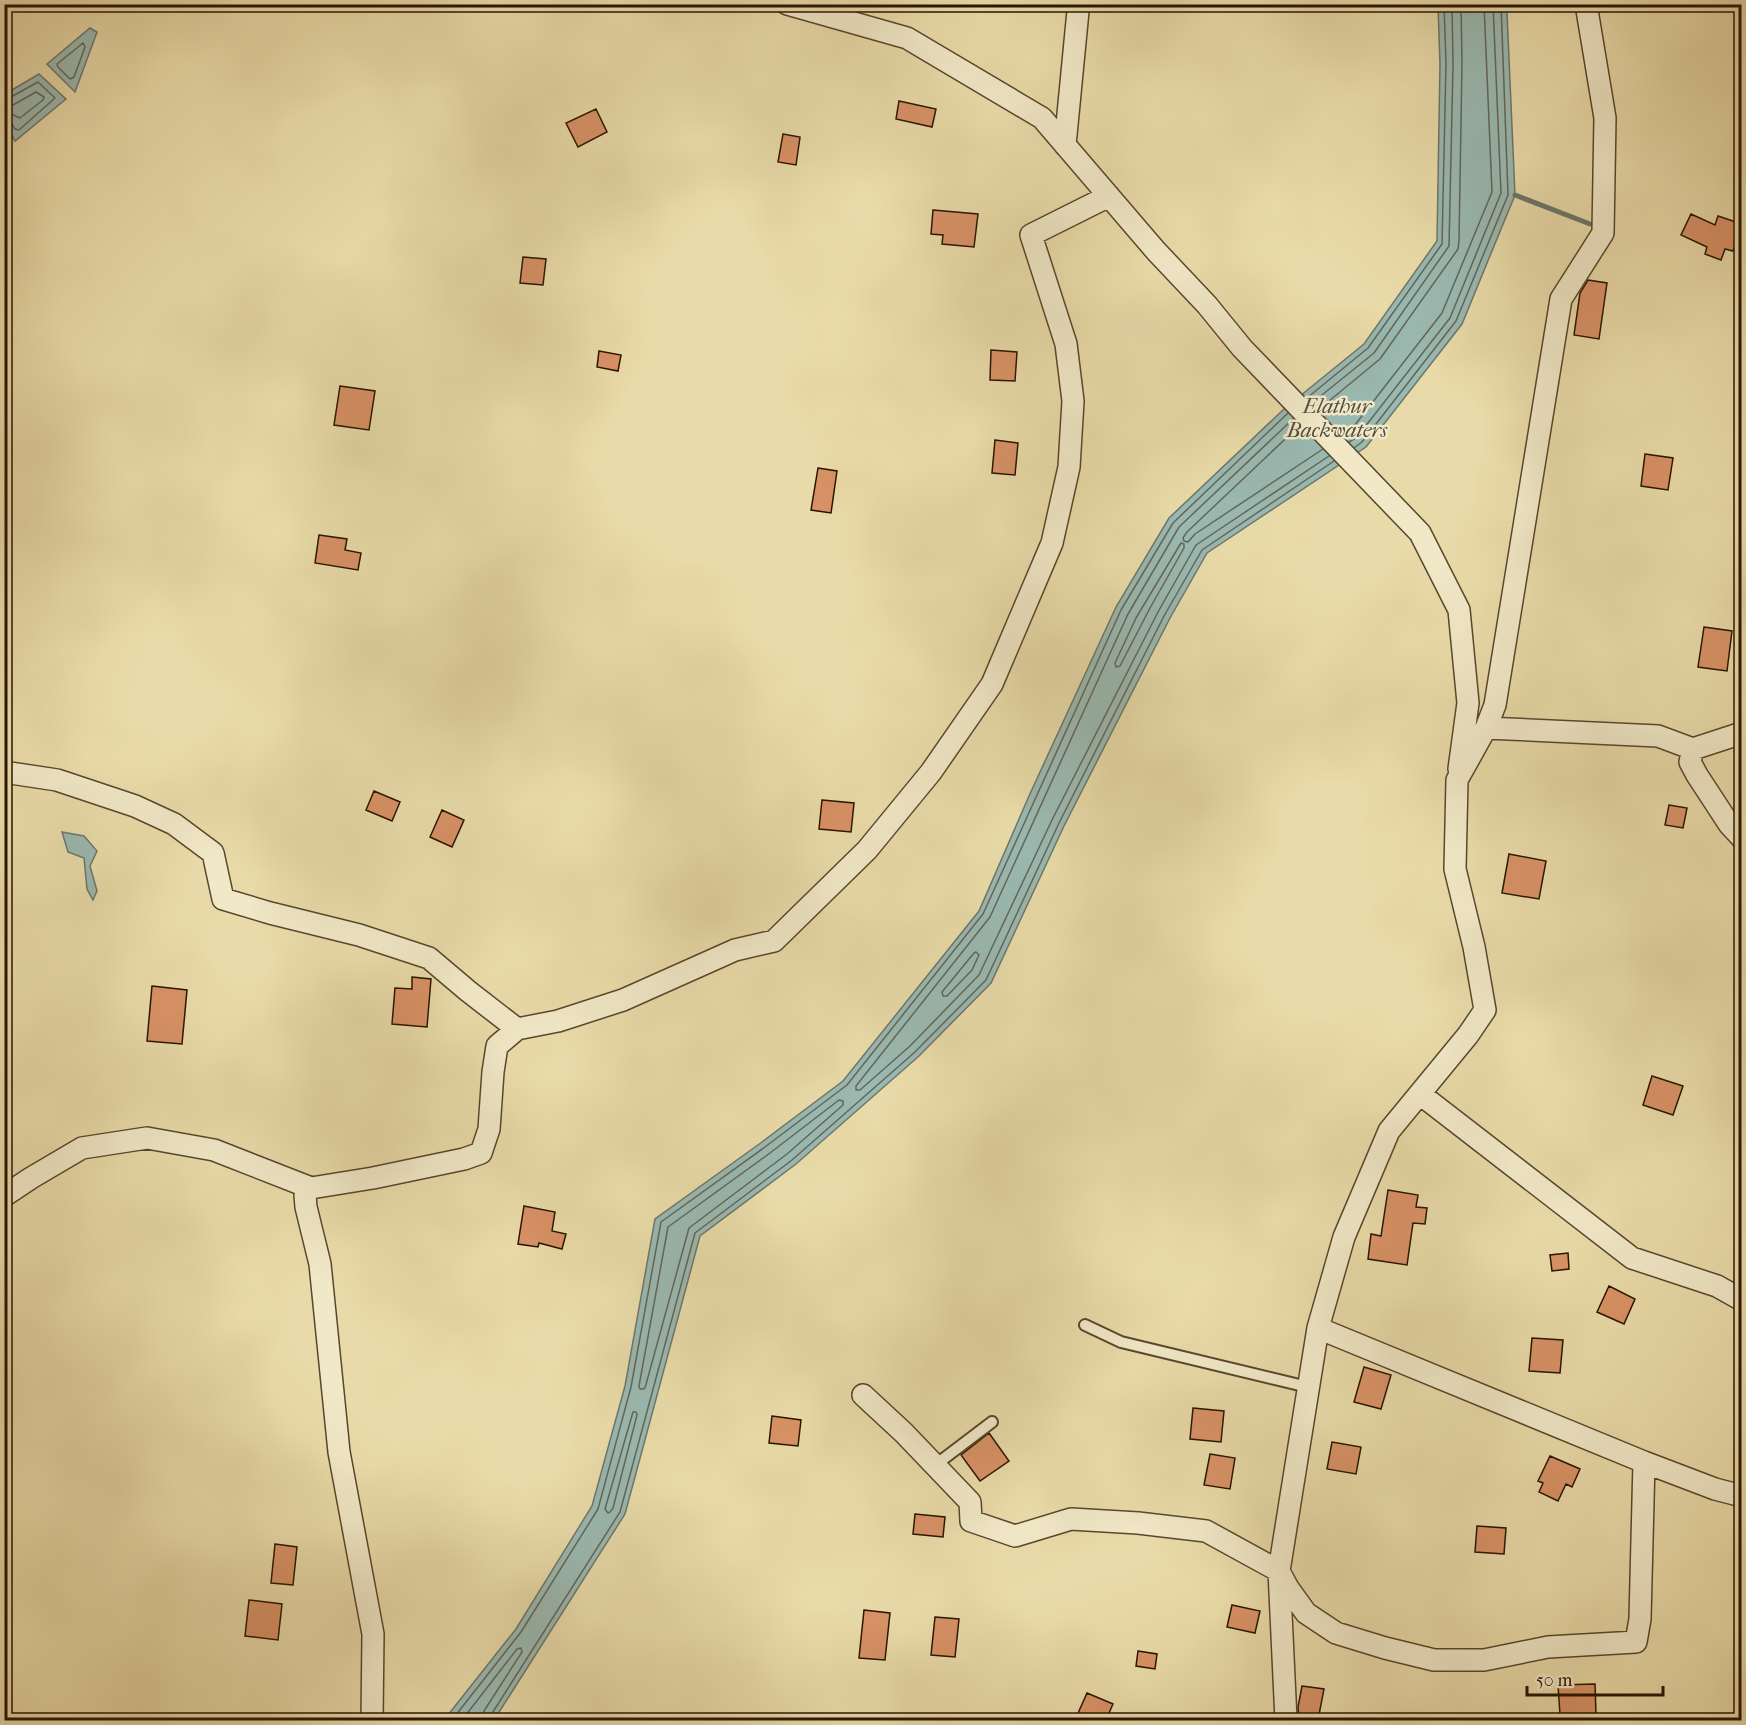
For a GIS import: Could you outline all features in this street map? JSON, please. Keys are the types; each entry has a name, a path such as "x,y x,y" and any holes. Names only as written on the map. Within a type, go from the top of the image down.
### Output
{"street":[{"path":"788,4 907,38 1042,118 1156,251 1207,305 1242,348 1420,533 1459,610 1468,703 1457,780 1455,869 1478,967 1485,1010 1468,1035 1389,1131 1344,1237 1318,1328 1279,1571 1286,1720"},
{"path":"1457,780 1486,728 1495,705 1561,299 1603,233 1605,118 1586,4"},
{"path":"1065,145 1078,11"},
{"path":"4,1196 82,1148 147,1138 214,1150 311,1188 464,1159 482,1153 489,1128 497,1046 517,1029 558,1022 623,1000 735,950 774,941 867,850 931,772 992,684 1052,543 1069,467 1073,401 1066,344 1031,235 1108,196"},
{"path":"1486,728 1658,736 1670,741 1691,755 1729,824 1742,838"},
{"path":"1691,755 1742,733"},
{"path":"4,772 57,780 77,786 135,806 174,824 213,853 223,899 359,935 429,958 468,992 517,1029"},
{"path":"1420,1094 1632,1258 1718,1286 1742,1300"},
{"path":"311,1188 305,1195 306,1207 320,1264 339,1452 373,1634 372,1720"},
{"path":"1318,1328 1644,1462 1715,1489 1742,1496"},
{"path":"863,1395 904,1433 969,1502 972,1521 1015,1536 1071,1518 1138,1522 1206,1531 1279,1571 1306,1613 1336,1633 1434,1660 1484,1660 1548,1647 1636,1642 1640,1619 1644,1462"}],"lane":[{"path":"1085,1325 1121,1342 1308,1387"},
{"path":"934,1466 992,1422"}],"water":[{"name":"Elathur Backwaters","path":"1438,5 1506,5 1507,13 1515,195 1462,324 1366,447 1207,553 1170,618 1064,826 991,983 919,1056 796,1164 700,1236 625,1514 494,1720 444,1720 516,1629 592,1506 625,1386 655,1219 843,1081 979,911 1116,607 1169,518 1284,409 1364,344 1437,241 1440,64"},
{"path":"90,28 97,32 75,92 47,64"},
{"path":"39,74 66,99 15,141 5,122 5,94"},
{"path":"62,832 84,836 97,851 90,866 97,891 93,900 87,889 84,858 68,852"}],"building":[{"path":"899,101 936,109 932,127 896,119"},
{"path":"596,109 607,132 578,147 566,123"},
{"path":"783,134 800,137 796,165 778,162"},
{"path":"933,210 978,214 974,247 942,244 943,235 931,234"},
{"path":"1691,214 1715,225 1718,216 1742,224 1733,251 1725,249 1721,260 1705,254 1707,247 1681,235"},
{"path":"523,257 546,259 543,285 520,283"},
{"path":"1588,280 1607,283 1599,339 1574,335 1580,293"},
{"path":"991,350 1017,352 1015,381 990,380"},
{"path":"599,351 621,355 618,371 597,367"},
{"path":"340,386 375,391 369,430 334,425"},
{"path":"995,440 1018,443 1015,475 992,473"},
{"path":"1645,454 1673,458 1668,490 1641,486"},
{"path":"818,468 837,471 831,513 811,510"},
{"path":"319,535 347,539 345,550 361,553 358,570 315,563"},
{"path":"1704,627 1732,631 1727,671 1698,667"},
{"path":"374,791 400,802 392,821 366,810"},
{"path":"822,800 854,803 851,832 819,829"},
{"path":"1669,805 1687,808 1683,828 1665,825"},
{"path":"442,810 464,820 452,847 430,837"},
{"path":"1509,854 1546,861 1539,899 1502,893"},
{"path":"412,977 431,979 427,1027 392,1024 395,988 412,989"},
{"path":"152,986 187,990 182,1044 147,1041"},
{"path":"1652,1076 1683,1086 1673,1115 1643,1105"},
{"path":"1388,1190 1418,1195 1416,1207 1427,1208 1425,1224 1413,1223 1407,1265 1368,1259 1371,1234 1381,1236"},
{"path":"524,1206 555,1212 552,1231 566,1234 562,1249 539,1243 538,1247 518,1244"},
{"path":"1568,1253 1569,1269 1552,1271 1550,1255"},
{"path":"1609,1286 1635,1299 1624,1324 1597,1312"},
{"path":"1532,1338 1563,1340 1560,1373 1529,1371"},
{"path":"1364,1367 1391,1375 1381,1409 1354,1402"},
{"path":"1193,1408 1224,1411 1221,1442 1190,1439"},
{"path":"772,1416 801,1420 798,1446 769,1443"},
{"path":"989,1433 1009,1461 980,1481 961,1455"},
{"path":"1332,1442 1361,1447 1356,1474 1327,1469"},
{"path":"1210,1454 1235,1458 1230,1489 1204,1485"},
{"path":"1550,1456 1580,1469 1572,1487 1566,1484 1558,1501 1539,1492 1543,1483 1538,1481"},
{"path":"915,1514 945,1517 943,1537 913,1534"},
{"path":"1477,1526 1506,1528 1504,1554 1475,1552"},
{"path":"275,1544 297,1547 293,1585 271,1583"},
{"path":"249,1600 282,1604 278,1640 245,1636"},
{"path":"1232,1605 1260,1611 1255,1633 1227,1627"},
{"path":"864,1610 890,1613 885,1660 859,1658"},
{"path":"935,1617 959,1619 955,1657 931,1655"},
{"path":"1138,1651 1157,1654 1155,1669 1136,1666"},
{"path":"1595,1684 1596,1714 1560,1715 1558,1685"},
{"path":"1302,1686 1324,1689 1318,1720 1299,1720 1298,1707"},
{"path":"1087,1693 1113,1704 1106,1720 1075,1720"}],"waterway":[{"path":"1515,195 1590,224"}]}
